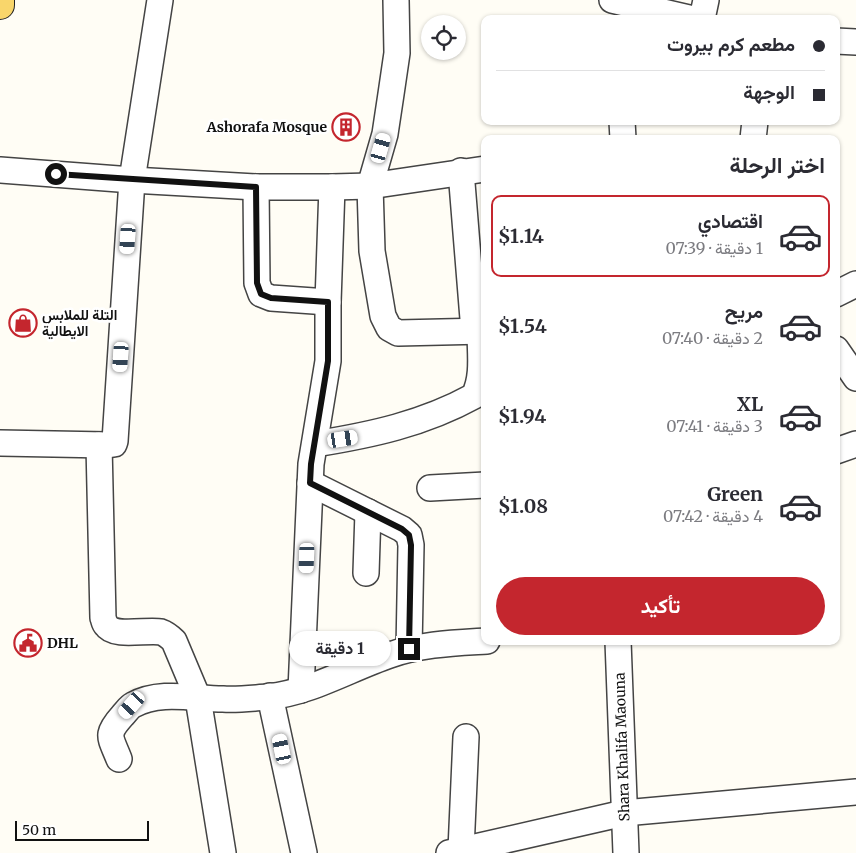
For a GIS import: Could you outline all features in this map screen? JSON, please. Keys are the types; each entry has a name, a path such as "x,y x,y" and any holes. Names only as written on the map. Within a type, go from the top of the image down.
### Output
{"main road":[{"path":"0,0 0,5"}],"street":[{"path":"0,443 110,445 115,442 132,180 160,0"},
{"path":"396,0 397,53 392,94 385,134 370,186 372,251 383,316 392,331 405,333 480,331"},
{"path":"703,15 706,0"},
{"path":"616,7 667,15"},
{"path":"840,41 856,42"},
{"path":"0,170 256,187 332,188 370,186 473,170 480,331 480,372 474,396 411,423 383,432 314,444"},
{"path":"256,187 257,283 261,294 271,298 328,302"},
{"path":"301,690 310,483 314,444 328,361 332,188"},
{"path":"840,292 856,284"},
{"path":"840,355 856,378"},
{"path":"840,450 856,444"},
{"path":"100,445 103,618 106,626 119,632 159,632 168,635 174,641 198,698 223,853"},
{"path":"310,483 402,529 409,535 411,545 409,649"},
{"path":"430,488 481,486"},
{"path":"366,573 368,512"},
{"path":"119,759 110,736 112,728 132,705 150,699 171,696 237,699 270,696 301,690 409,649 481,641"},
{"name":"Shara Khalifa Maouna","path":"618,645 626,853"},
{"path":"270,696 304,853"},
{"path":"466,737 455,852 624,813 856,792"}],"place":[{"name":"Ashorafa Mosque","path":"346,127"},
{"name":"التلة للملابس الايطالية","path":"23,323"},
{"name":"DHL","path":"28,643"}],"route":[{"path":"56,174 256,187 257,283 261,294 271,298 328,302 328,361 311,464 310,483 402,529 409,535 411,545 409,649"}]}
